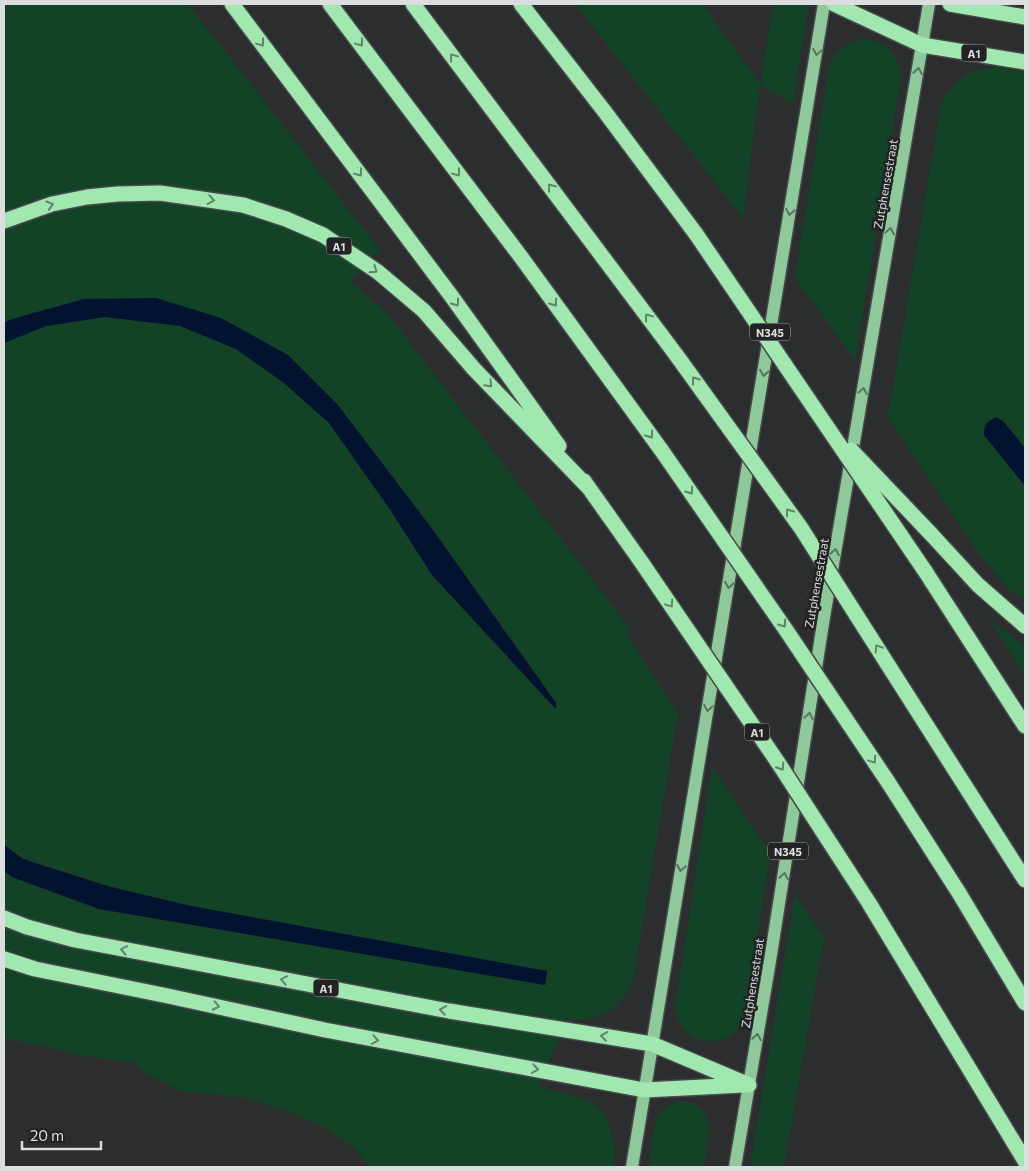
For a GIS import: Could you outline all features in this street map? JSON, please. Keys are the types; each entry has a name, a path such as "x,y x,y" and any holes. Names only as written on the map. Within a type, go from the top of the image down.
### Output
{"highway":[{"name":"A1","path":"232,4 452,297 642,563 779,764 869,904 1025,1161"},
{"path":"330,4 521,257 662,451 888,782 959,893 1025,1003"},
{"path":"413,4 677,356 801,528 1025,880"},
{"path":"521,4 696,234 925,571 1025,726"},
{"path":"834,4 922,45"},
{"path":"950,4 1025,17"},
{"name":"A1","path":"922,45 1025,62"},
{"name":"A1","path":"4,221 52,204 87,197 160,193 243,204 286,219 322,235 378,272 424,312 474,369 589,488"},
{"path":"821,417 978,585 1025,626"},
{"name":"A1","path":"4,918 53,935 104,946 448,1011 652,1044"},
{"path":"4,959 35,969 325,1030 644,1090 749,1085"},
{"path":"652,1044 749,1085"}],"main road":[{"name":"N345","path":"632,1167 824,4"},
{"name":"Zutphensestraat","path":"734,1167 770,961 824,617 929,4"}],"green space":[{"path":"4,4 188,4 380,250 350,281 389,316 628,626 627,635 678,713 633,982 621,1000 606,1012 588,1019 566,1019 539,1087 586,1099 595,1104 608,1123 615,1156 614,1167 370,1167 352,1146 325,1128 286,1110 240,1097 180,1091 145,1073 137,1063 86,1056 4,1038 4,871 12,877 99,909 545,985 546,971 191,906 107,886 23,859 4,845 4,343 46,326 105,317 180,326 236,349 284,383 329,423 389,508 432,575 555,709 556,702 430,526 337,404 288,355 84,299 12,319 4,323"},
{"path":"575,4 702,4 760,84 774,4 809,4 793,103 760,85 743,218"},
{"path":"862,39 878,42 889,50 897,62 901,78 855,360 795,278 829,67 834,56 842,48 851,42"},
{"path":"995,67 1025,73 1025,448 1003,421 984,435 1025,486 1025,598 1010,591 976,550 888,417 941,105 950,90 962,78 986,68"},
{"path":"990,620 1025,647 1025,677"},
{"path":"712,767 770,854 745,1017 738,1029 728,1037 718,1041 706,1041 695,1038 686,1031 679,1021 675,1008"},
{"path":"795,895 824,937 784,1167 750,1167"},
{"path":"684,1101 695,1105 703,1111 707,1119 709,1137 704,1167 649,1167 653,1135 659,1116 665,1108 673,1103"}],"water":[{"path":"156,298 221,318 288,355 337,404 430,526 556,703 556,709 432,575 389,508 329,423 284,383 236,349 180,326 105,317 46,326 4,343 4,323 12,319 84,299"},
{"path":"996,417 1003,421 1025,448 1025,486 984,435 987,424"},
{"path":"4,845 23,859 107,886 191,906 547,971 545,985 99,909 12,877 4,871"}]}
